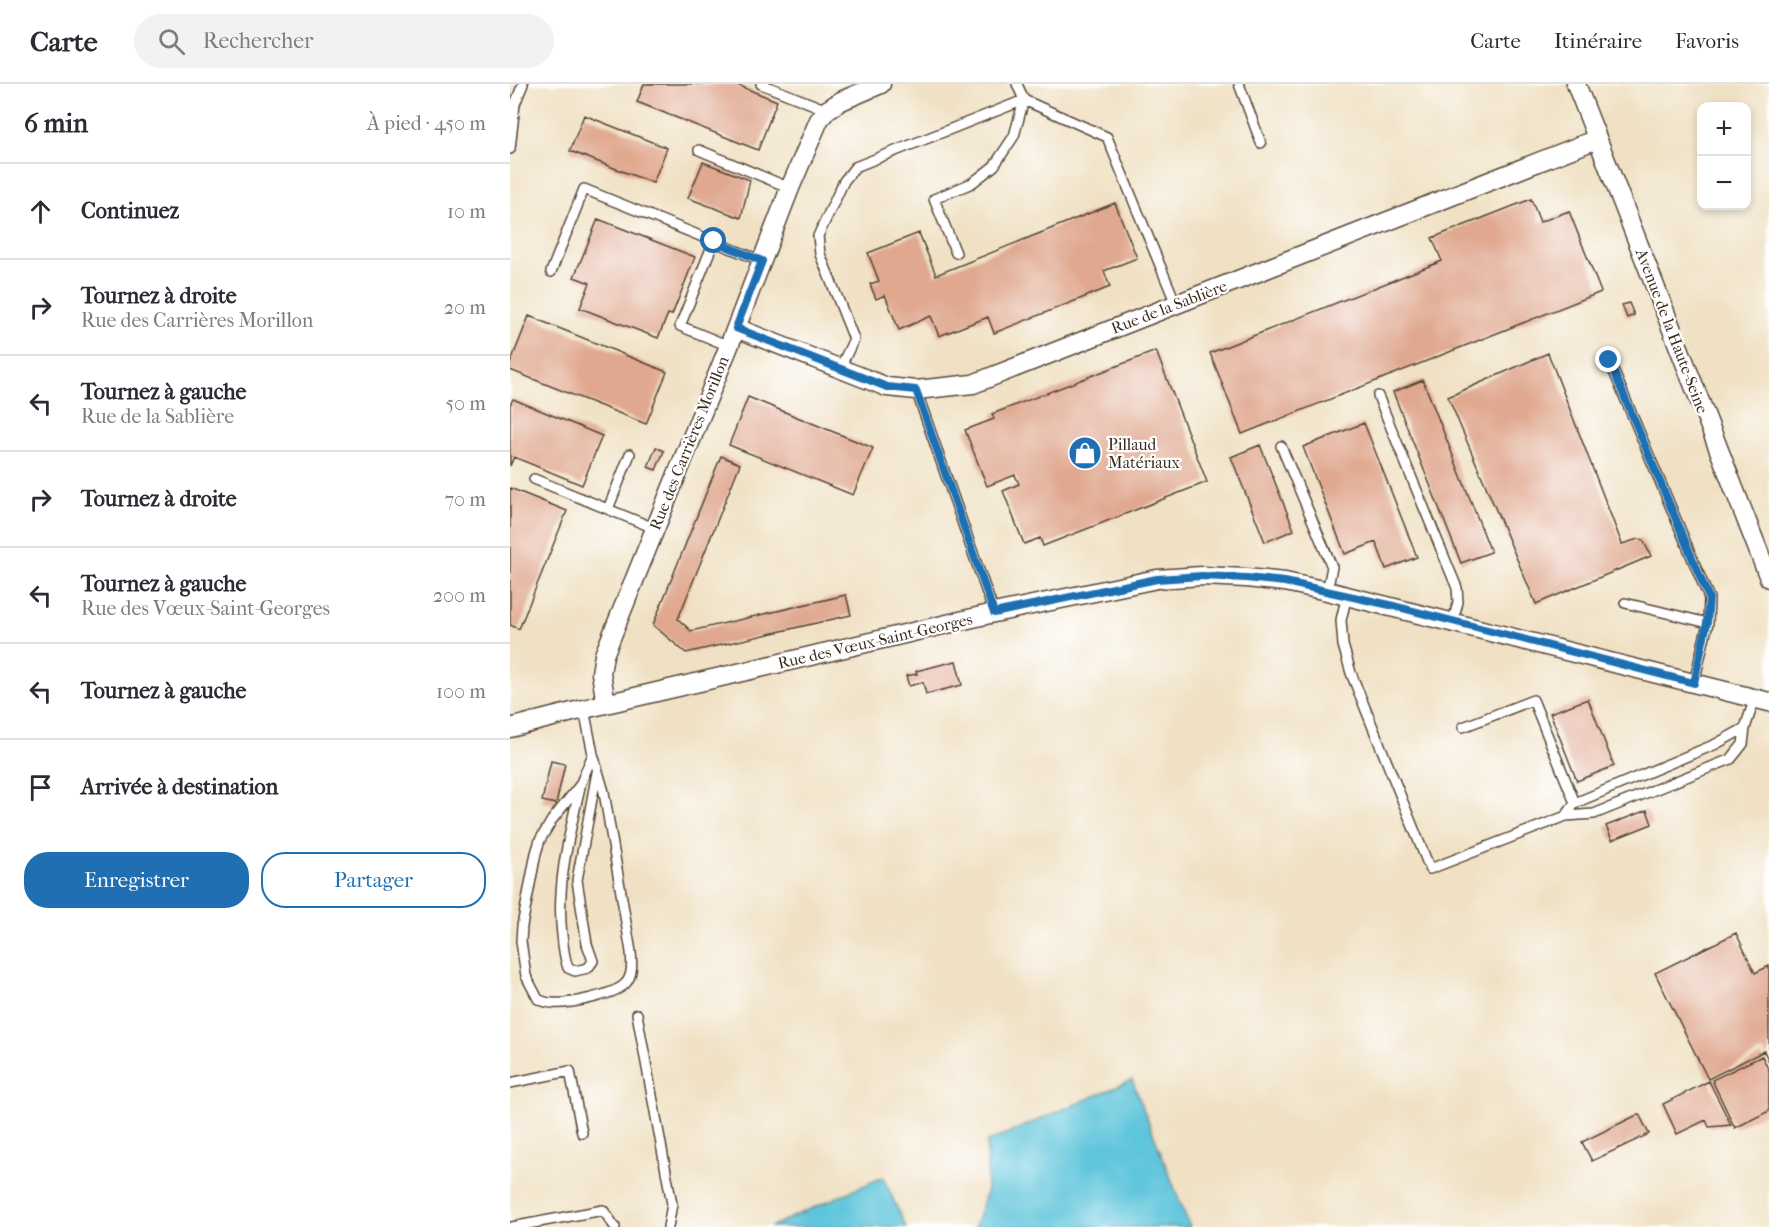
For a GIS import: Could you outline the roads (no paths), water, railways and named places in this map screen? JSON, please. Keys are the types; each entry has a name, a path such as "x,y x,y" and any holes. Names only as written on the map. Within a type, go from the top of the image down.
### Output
{"street":[{"path":"827,110 841,100 881,84"},
{"name":"Avenue de la Haute-Seine","path":"1576,84 1769,578"},
{"name":"Rue des Carrières Morillon","path":"606,704 601,673 604,655 790,188 819,120 827,110"},
{"name":"Rue de la Sablière","path":"736,328 887,387 916,390 974,384 1597,139"},
{"name":"Rue des Vœux-Saint-Georges","path":"510,728 994,613 1157,579 1202,576 1285,582 1347,595 1762,700"}],"lane":[{"path":"510,149 515,104 523,84"},
{"path":"761,84 827,110"},
{"path":"956,253 934,199 972,183 994,166 1014,136 1024,100 1017,84"},
{"path":"1239,84 1261,143"},
{"path":"840,368 854,339 820,254 818,236 844,181 855,167 1024,100 1107,136 1176,304"},
{"path":"699,150 790,188"},
{"path":"551,272 584,189 762,261"},
{"path":"714,241 680,326 729,346"},
{"path":"1609,360 1709,598 1707,623 1694,683"},
{"path":"916,390 994,613"},
{"path":"1378,396 1457,588 1458,602 1453,622"},
{"path":"1281,446 1332,567 1328,591"},
{"path":"608,509 630,454"},
{"path":"534,479 654,528"},
{"path":"1347,595 1341,620 1343,645 1351,672 1430,869 1566,816 1594,814 1731,759 1743,744 1745,728 1762,700"},
{"path":"1625,603 1707,623"},
{"path":"1463,727 1533,700 1575,803"},
{"path":"580,785 552,820 540,840 522,926 522,956 526,976 538,999 549,1003 560,1004 608,994 627,983 631,974 631,952 604,792 584,709"},
{"path":"1566,816 1575,803 1716,744 1745,728"},
{"path":"593,754 580,785 562,872 560,920 565,960 568,968 575,971 588,968 593,961 587,944 576,880 597,768"},
{"path":"637,1014 672,1204 668,1227"},
{"path":"510,1083 570,1071 582,1132"},
{"path":"512,1227 603,1210 615,1227"}],"water":[{"path":"1132,1080 1190,1227 975,1227 987,1190 987,1142"},
{"path":"883,1177 906,1227 770,1227"}],"place":[{"name":"Pillaud Matériaux","path":"1085,453"}]}
